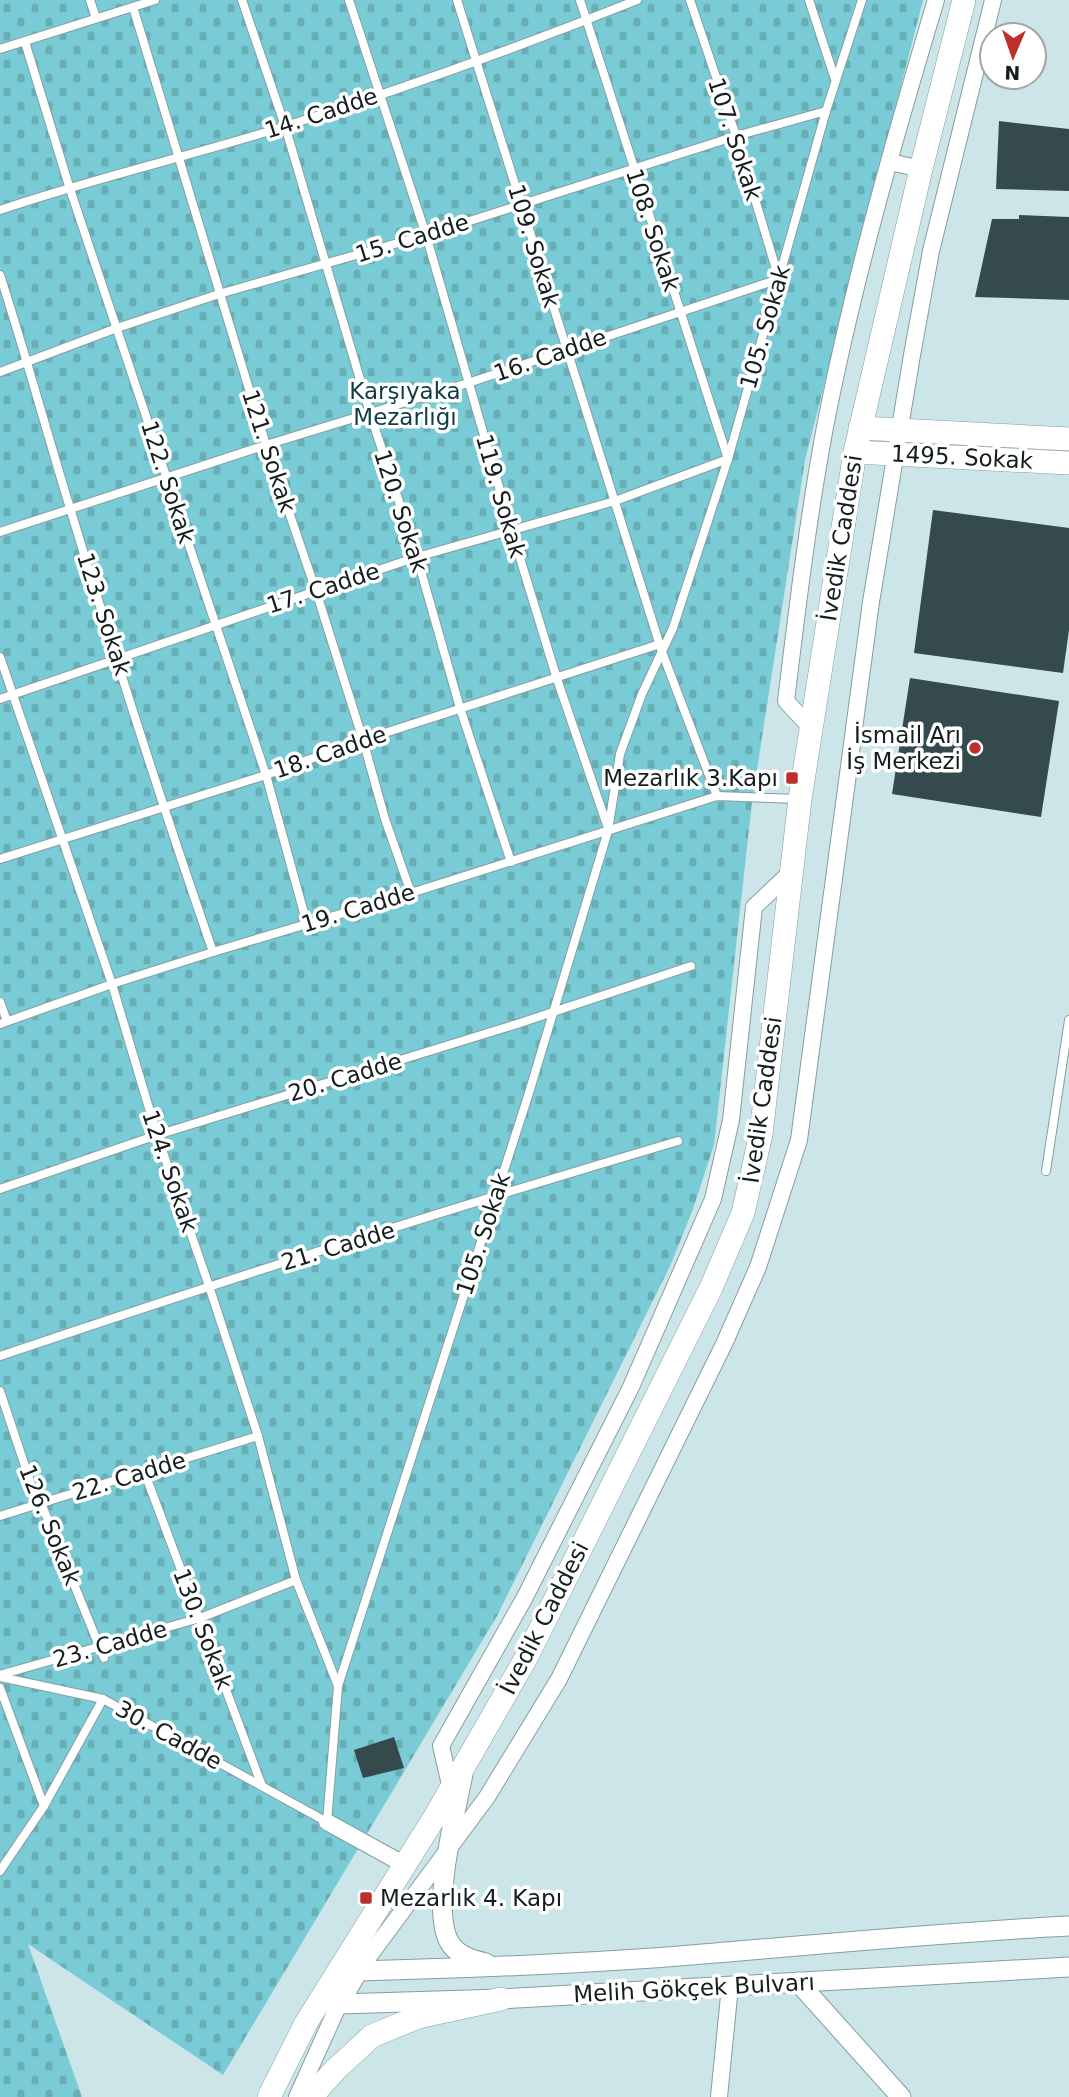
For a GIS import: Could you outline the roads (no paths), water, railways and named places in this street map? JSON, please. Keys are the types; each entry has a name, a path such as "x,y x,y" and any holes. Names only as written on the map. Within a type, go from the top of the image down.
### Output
{"main road":[{"name":"İvedik Caddesi","path":"269,2097 285,2060 329,2003 405,1865 526,1658 711,1288 743,1213 761,1134 800,799 855,452 921,169 964,0"},
{"name":"1495. Sokak","path":"860,428 1069,439"},
{"name":"1495. Sokak","path":"855,452 1069,463"},
{"path":"312,2097 335,2070 372,2036 418,2017 501,1999"}],"street":[{"path":"811,728 786,701 802,568 825,427 863,263 936,0"},
{"path":"350,1967 450,1847 487,1797 559,1679 724,1344 758,1266 799,1140 850,748 899,430 931,251 993,0"},
{"path":"890,162 921,169"},
{"path":"451,1789 441,1746 525,1597 631,1387 713,1199 731,1120 754,907 790,872"},
{"path":"465,1765 442,1892 443,1923 450,1945 466,1958 504,1967"},
{"path":"327,1822 405,1865"},
{"name":"Melih Gökçek Bulvarı","path":"350,1967 504,1967 701,1954 953,1932 1069,1926"},
{"name":"Melih Gökçek Bulvarı","path":"329,2003 501,1999 1069,1967"},
{"path":"798,1982 901,2097"},
{"path":"719,2097 730,1986"},
{"path":"298,2097 329,2003"}],"lane":[{"path":"90,0 96,18"},
{"path":"0,50 155,0"},
{"name":"120. Sokak","path":"243,0 328,264 370,413 510,862"},
{"name":"119. Sokak","path":"349,0 426,235 512,532 608,831"},
{"name":"109. Sokak","path":"457,0 661,648"},
{"name":"108. Sokak","path":"580,0 728,459"},
{"name":"14. Cadde","path":"0,210 69,186 285,126 477,62 637,0"},
{"name":"107. Sokak","path":"690,0 736,136 779,279"},
{"path":"810,0 835,79"},
{"name":"105. Sokak","path":"327,1822 338,1686 496,1195 608,831 620,754 661,648 673,628 728,459 825,111 862,0"},
{"name":"121. Sokak","path":"133,7 266,445 316,591 385,819 411,892"},
{"name":"122. Sokak","path":"25,42 69,186 214,624 267,775 307,924"},
{"name":"15. Cadde","path":"0,372 117,328 219,294 426,235 736,136 825,111"},
{"name":"123. Sokak","path":"0,275 70,508 213,952"},
{"name":"16. Cadde","path":"0,532 266,445 468,383 779,279"},
{"name":"17. Cadde","path":"0,699 417,557 512,532 615,500 728,459"},
{"path":"661,648 717,796"},
{"name":"18. Cadde","path":"0,859 267,775 460,708 661,648"},
{"name":"124. Sokak","path":"0,657 112,984 157,1135 258,1436 296,1580 338,1686"},
{"name":"19. Cadde","path":"4,1022 112,984 717,796 800,799"},
{"name":"20. Cadde","path":"0,1189 157,1135 691,966"},
{"path":"0,1002 4,1022"},
{"path":"1046,1171 1069,1020"},
{"name":"21. Cadde","path":"0,1356 209,1286 496,1195 678,1141"},
{"name":"126. Sokak","path":"0,1391 32,1487 104,1658"},
{"name":"22. Cadde","path":"0,1516 258,1436"},
{"name":"130. Sokak","path":"144,1471 262,1786"},
{"name":"23. Cadde","path":"0,1676 200,1618 296,1580"},
{"name":"30. Cadde","path":"0,1676 103,1699 327,1822"},
{"path":"0,1688 44,1806"},
{"path":"0,1871 44,1806 103,1699"}],"place":[{"name":"İsmail Arı İş Merkezi","path":"975,748"},
{"name":"Mezarlık 3.Kapı","path":"792,778"},
{"name":"Mezarlık 4. Kapı","path":"366,1898"}],"park label":[{"name":"Karşıyaka Mezarlığı","path":"405,404"}]}
